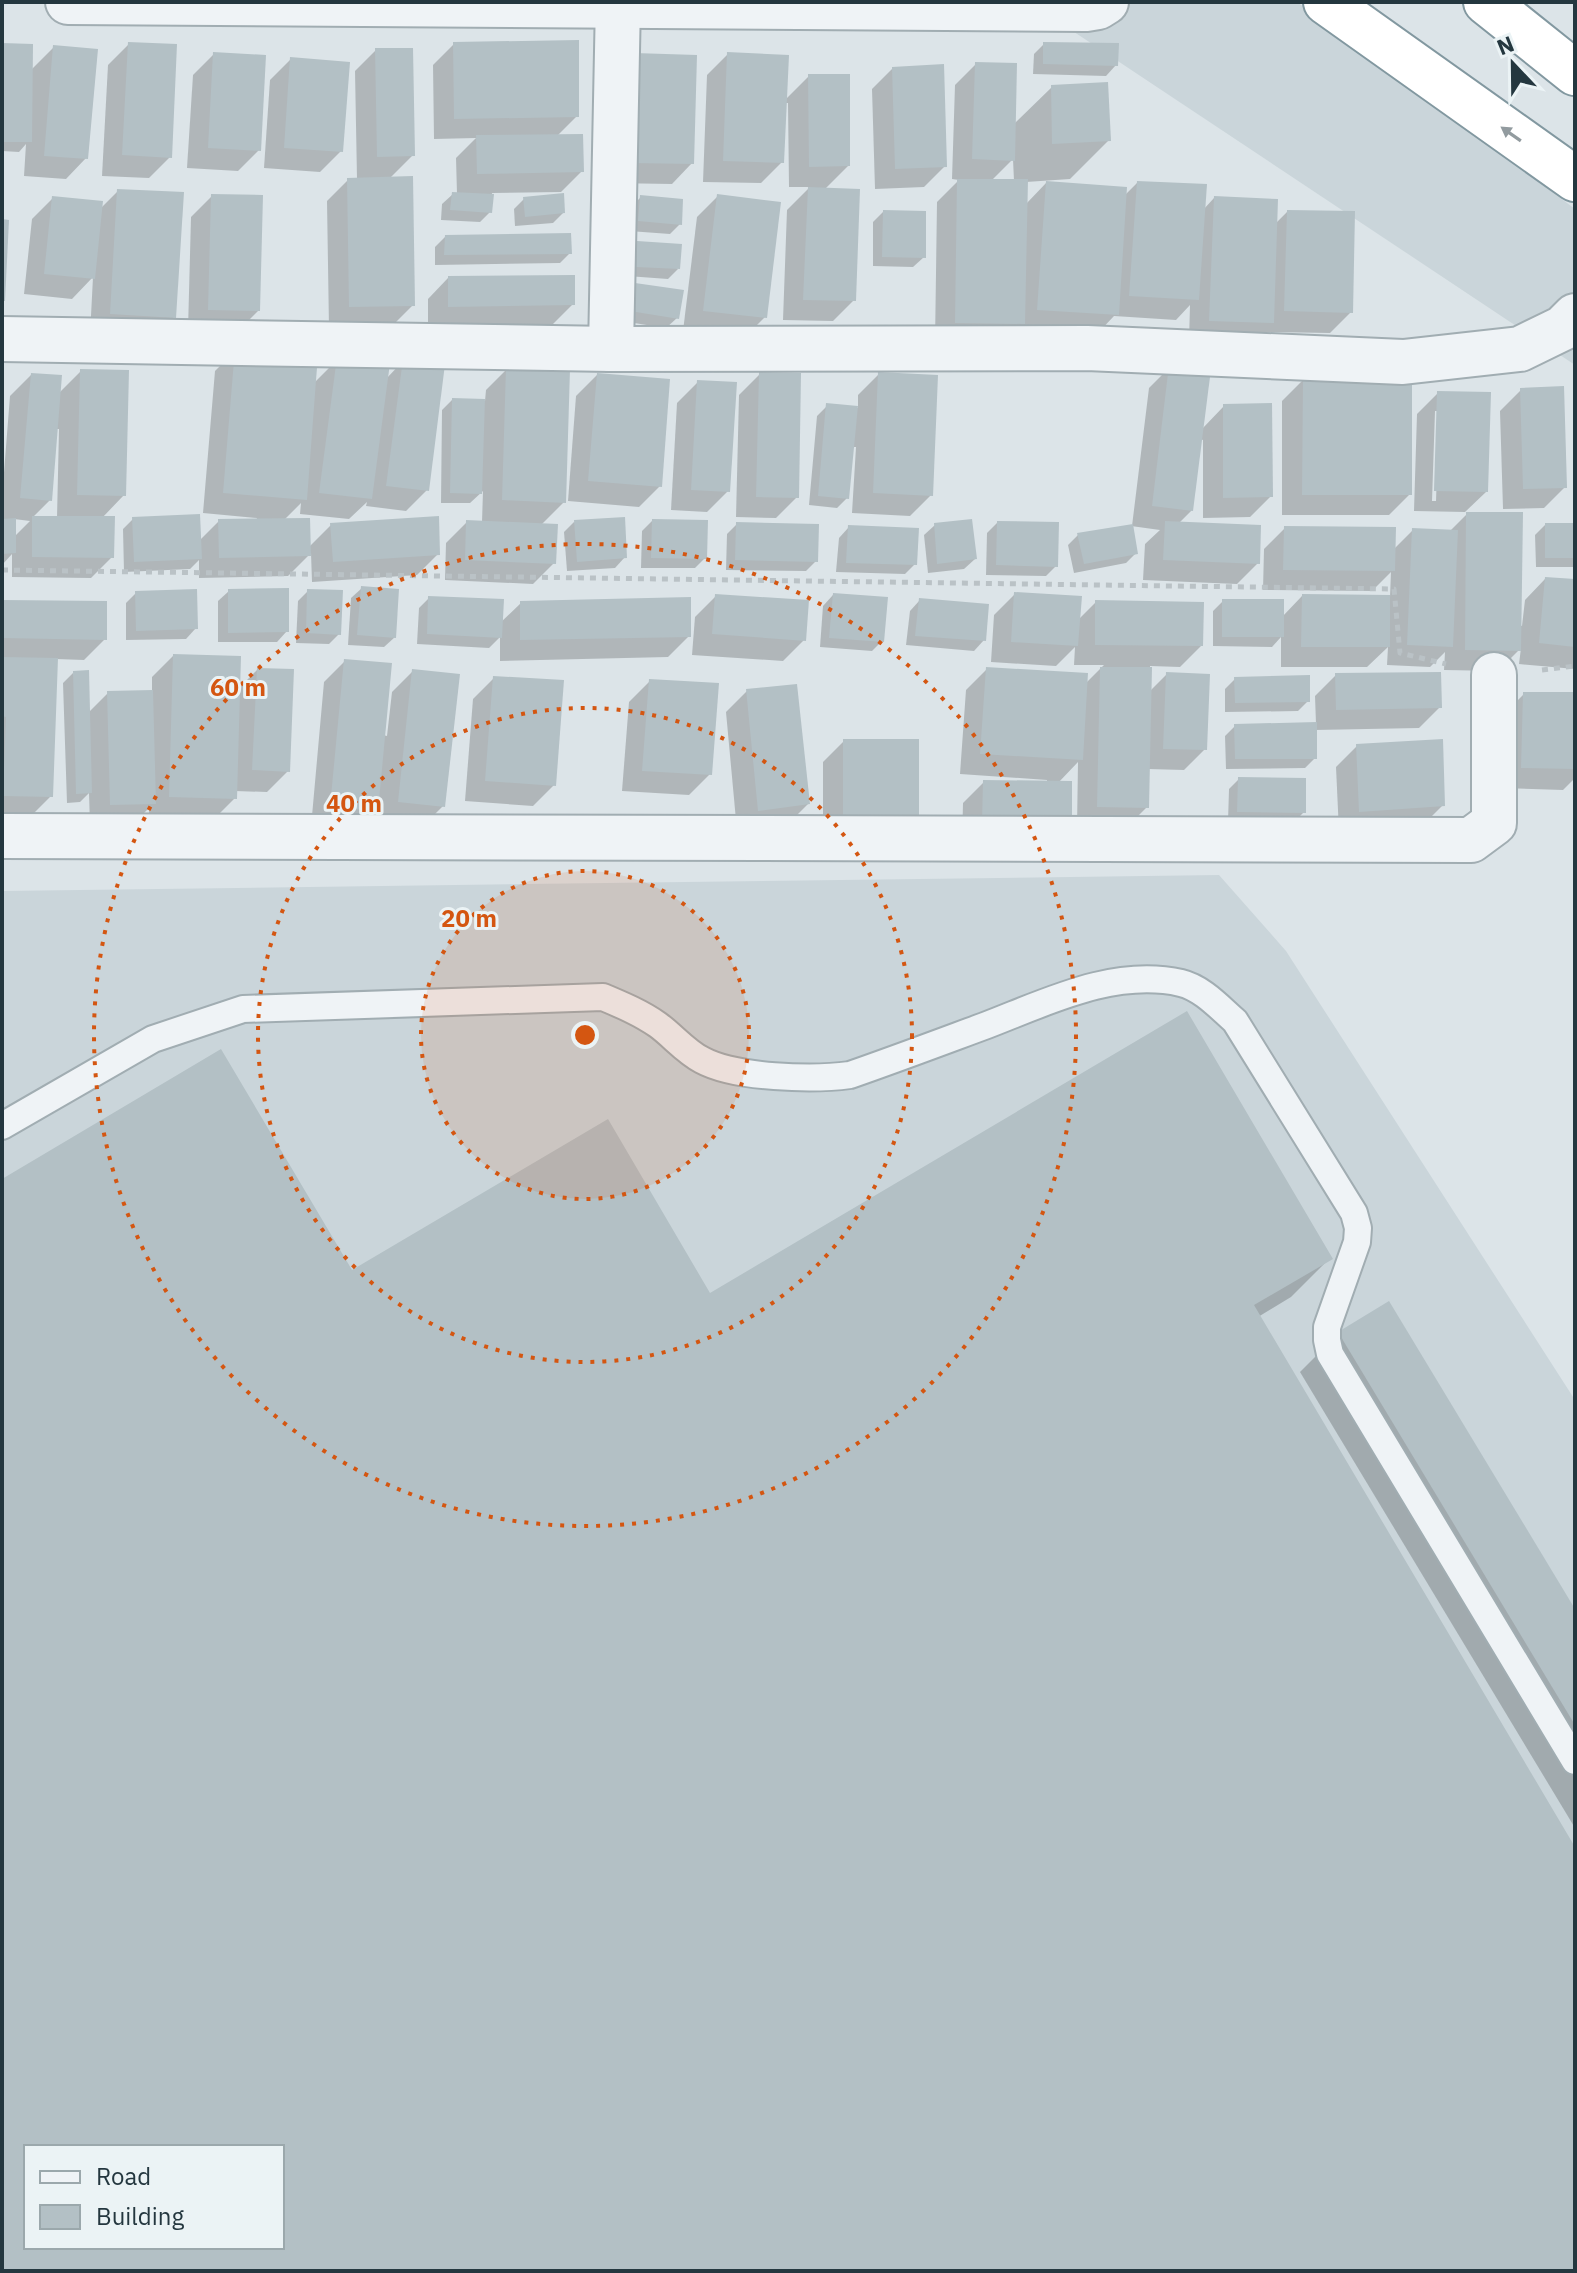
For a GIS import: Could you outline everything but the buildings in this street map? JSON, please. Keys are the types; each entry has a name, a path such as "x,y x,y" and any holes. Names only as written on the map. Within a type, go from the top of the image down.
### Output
{"highway":[{"path":"1326,2 1575,179"},
{"path":"1486,2 1575,73"}],"street":[{"path":"68,2 1086,9 1106,2"},
{"path":"611,349 618,4"},
{"path":"2,339 611,349 1087,348 1403,362 1520,349 1563,328 1575,316"},
{"path":"2,836 1471,840 1494,823 1494,675"}],"lane":[{"path":"2,1126 153,1039 243,1009 603,997 627,1006 655,1023 701,1060 727,1069 819,1079 850,1075 1083,989 1157,980 1183,983 1210,998 1235,1021 1354,1213 1358,1228 1357,1242 1327,1327 1330,1354 1575,1761"}],"path":[{"path":"2,570 1394,589 1400,653 1494,675 1575,666"}],"shaded area":[{"path":"1029,2 1297,2 1575,209 1575,365"},
{"path":"1219,875 1286,951 1575,1400 1575,2271 2,2271 2,891"}]}
